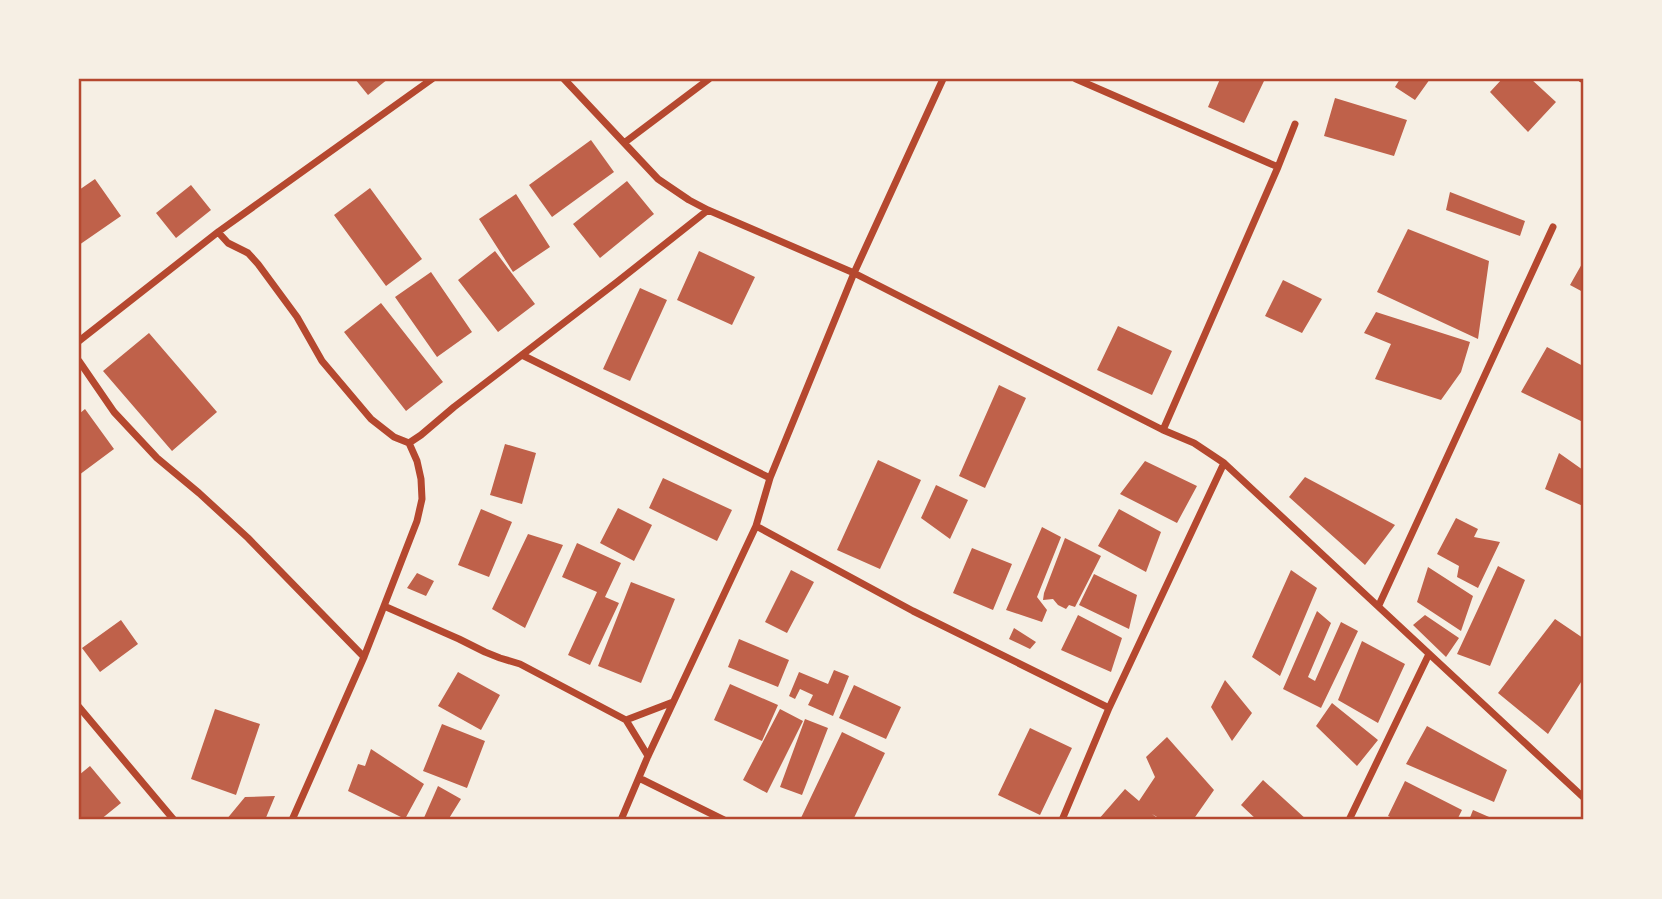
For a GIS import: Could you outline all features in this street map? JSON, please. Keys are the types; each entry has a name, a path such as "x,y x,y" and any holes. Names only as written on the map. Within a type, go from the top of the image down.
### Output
{"street":[{"path":"79,341 218,232 432,79"},
{"path":"564,79 659,179 689,200 854,273 1163,430 1194,443 1224,463 1583,797"},
{"path":"624,143 709,79"},
{"path":"621,820 648,756 756,526 770,478 854,273 943,79"},
{"path":"1076,79 1278,167"},
{"path":"1163,430 1295,124"},
{"path":"409,443 708,210"},
{"path":"1378,606 1553,227"},
{"path":"218,232 228,243 248,253 258,264 297,317 322,361 371,419 394,437 409,443 421,479 422,499 417,521 364,657 292,820"},
{"path":"522,355 770,478"},
{"path":"79,361 114,412 157,458 248,538 364,657"},
{"path":"1062,820 1108,708 1224,463"},
{"path":"756,526 913,611 1108,708"},
{"path":"384,606 485,652 529,668 625,720 648,756"},
{"path":"1349,820 1429,654"},
{"path":"625,720 673,702"},
{"path":"79,707 174,820"},
{"path":"639,778 723,820"}],"building":[{"path":"355,79 388,79 368,95"},
{"path":"1220,79 1264,81 1244,123 1208,107"},
{"path":"1400,79 1430,79 1415,100 1395,87"},
{"path":"1502,79 1531,79 1556,102 1528,132 1490,92"},
{"path":"1335,98 1407,120 1394,156 1324,136"},
{"path":"591,140 614,172 552,217 529,185"},
{"path":"95,179 121,216 79,245 79,190"},
{"path":"627,181 654,214 600,258 573,224"},
{"path":"191,185 211,210 176,238 156,213"},
{"path":"370,188 422,259 386,286 334,215"},
{"path":"1450,192 1525,221 1520,236 1446,210"},
{"path":"516,194 550,247 513,272 479,219"},
{"path":"1408,229 1489,261 1478,339 1377,292"},
{"path":"495,251 535,304 498,332 458,280"},
{"path":"699,251 755,277 732,325 677,300"},
{"path":"1583,262 1583,292 1570,285"},
{"path":"431,272 472,332 437,357 395,297"},
{"path":"1283,280 1322,299 1302,333 1265,316"},
{"path":"640,288 667,300 630,381 603,369"},
{"path":"381,303 443,382 406,411 344,332"},
{"path":"1376,312 1470,342 1461,372 1441,400 1375,379 1391,344 1364,333"},
{"path":"1118,326 1172,351 1152,395 1097,370"},
{"path":"149,333 217,412 172,451 103,371"},
{"path":"1547,347 1583,366 1583,422 1521,392"},
{"path":"999,385 1026,398 985,488 959,476"},
{"path":"85,409 114,449 79,475 79,414"},
{"path":"505,444 536,453 522,504 490,495"},
{"path":"1559,453 1583,470 1583,506 1545,489"},
{"path":"878,460 921,480 880,569 837,550"},
{"path":"1145,461 1197,486 1177,523 1120,494"},
{"path":"1305,477 1395,525 1365,565 1289,497"},
{"path":"663,478 732,510 717,541 649,508"},
{"path":"936,485 968,500 950,539 921,518"},
{"path":"618,508 652,525 634,561 600,543"},
{"path":"481,509 512,522 489,577 458,565"},
{"path":"1119,509 1161,532 1146,572 1098,546"},
{"path":"1456,518 1478,529 1474,537 1500,542 1478,588 1457,577 1459,566 1437,554"},
{"path":"1042,527 1061,537 1037,597 1047,610 1042,622 1006,610"},
{"path":"528,534 563,545 525,628 492,609"},
{"path":"1065,538 1101,556 1075,607 1069,605 1066,609 1053,599 1043,600"},
{"path":"577,543 621,563 605,597 619,603 590,665 568,655 597,592 562,577"},
{"path":"972,548 1012,564 993,610 953,593"},
{"path":"1498,566 1525,580 1490,666 1457,654"},
{"path":"1428,567 1473,596 1461,631 1417,602"},
{"path":"791,570 814,582 787,633 765,622"},
{"path":"1291,570 1317,588 1280,676 1252,657"},
{"path":"417,573 434,581 426,596 407,588"},
{"path":"1094,574 1137,595 1129,629 1079,605"},
{"path":"631,582 675,599 641,683 598,666"},
{"path":"1317,611 1331,623 1308,677 1315,681 1341,622 1358,631 1321,708 1283,689"},
{"path":"1078,615 1122,638 1111,672 1061,650"},
{"path":"1425,615 1459,638 1446,657 1413,625"},
{"path":"1555,619 1583,638 1583,679 1548,734 1498,693"},
{"path":"121,620 138,644 100,672 82,648"},
{"path":"1014,628 1036,642 1030,649 1009,639"},
{"path":"739,639 789,660 778,687 728,667"},
{"path":"1362,641 1405,664 1378,723 1338,700"},
{"path":"834,670 849,676 833,716 808,705 813,695 800,689 795,699 789,696 799,672 828,684"},
{"path":"458,672 500,695 481,730 438,706"},
{"path":"1225,680 1252,713 1232,741 1211,707"},
{"path":"730,684 778,705 762,741 714,720"},
{"path":"854,685 901,707 886,739 839,718"},
{"path":"1332,703 1378,740 1357,766 1316,726"},
{"path":"215,709 260,724 236,795 191,779"},
{"path":"780,709 803,721 767,793 743,780"},
{"path":"805,719 828,728 802,795 780,787"},
{"path":"442,724 485,741 467,788 423,771"},
{"path":"1427,726 1507,770 1494,802 1406,764"},
{"path":"1030,728 1072,748 1040,815 998,795"},
{"path":"842,732 885,753 853,820 800,820"},
{"path":"1167,737 1214,790 1193,820 1162,820 1152,814 1160,820 1098,820 1125,789 1139,801 1155,777 1146,757"},
{"path":"371,749 424,784 405,819 348,791 358,764 365,766"},
{"path":"90,766 121,803 100,820 79,820 79,775"},
{"path":"1263,780 1307,820 1257,820 1241,805"},
{"path":"1405,781 1462,810 1457,820 1397,820 1388,816"},
{"path":"438,786 461,799 448,820 423,820"},
{"path":"275,796 265,820 226,820 245,797"},
{"path":"1473,810 1496,820 1469,820"}]}
